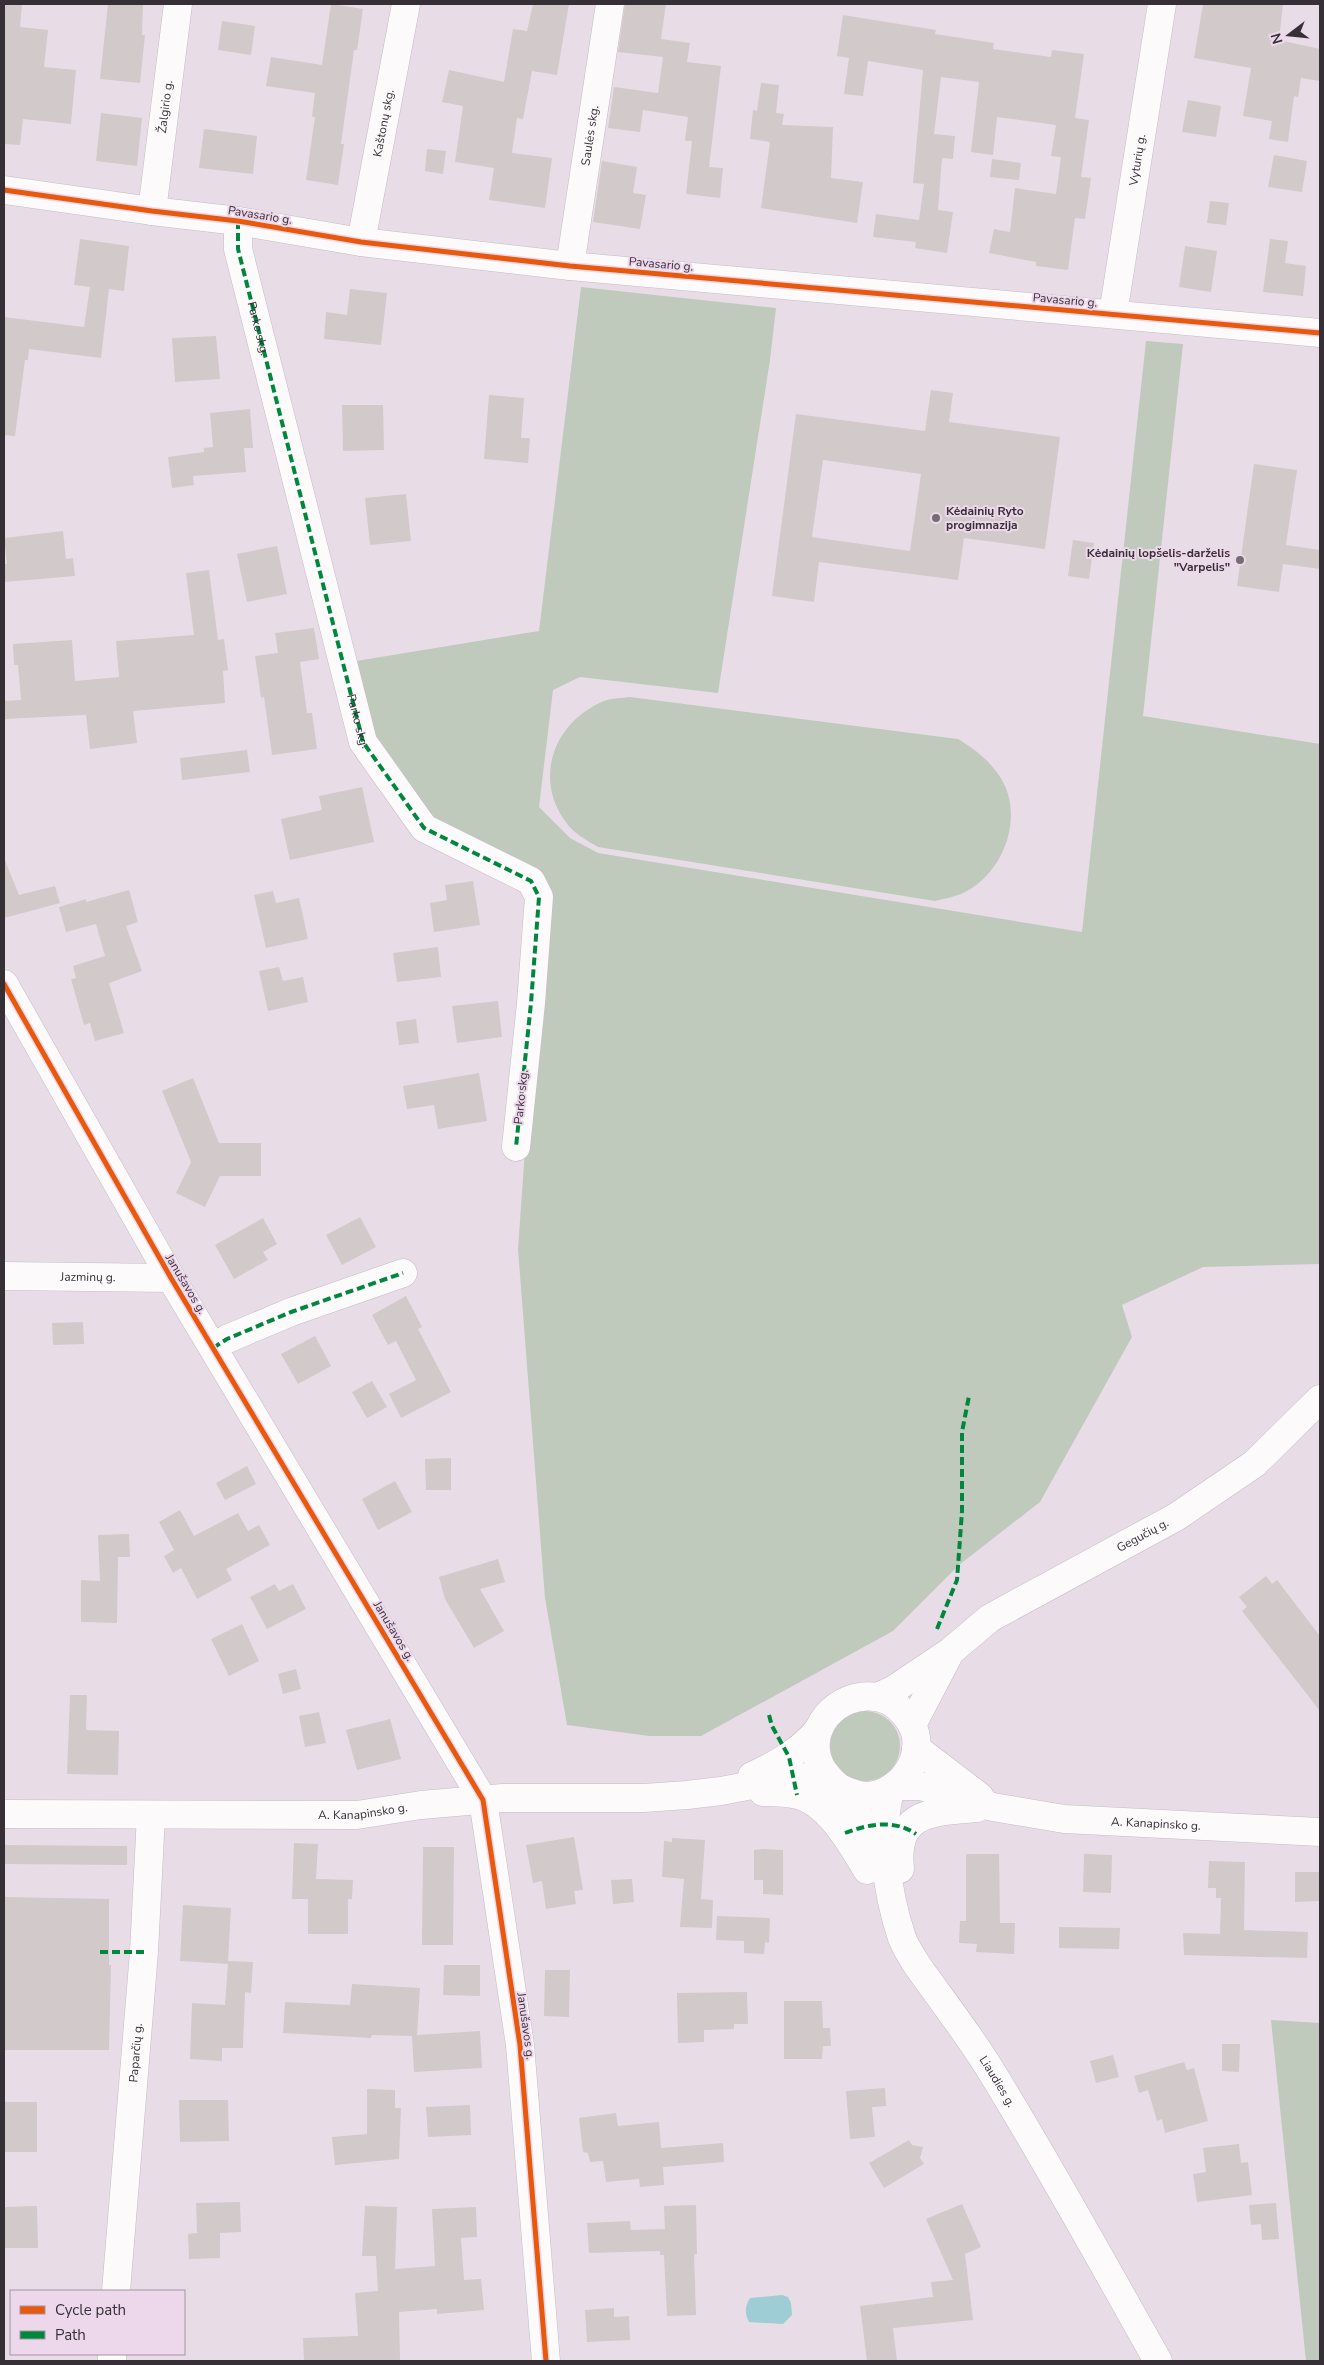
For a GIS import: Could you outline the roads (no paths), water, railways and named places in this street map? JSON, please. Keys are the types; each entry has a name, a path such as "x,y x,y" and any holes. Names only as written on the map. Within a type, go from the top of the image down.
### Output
{"street":[{"name":"Žalgirio g.","path":"152,211 178,4"},
{"name":"Kaštonų skg.","path":"361,242 406,4"},
{"name":"Saulės skg.","path":"570,266 610,4"},
{"name":"Vyturių g.","path":"1113,314 1162,4"},
{"name":"Pavasario g.","path":"4,190 238,221 361,242 570,266 1320,333"},
{"name":"Parko skg.","path":"238,221 238,249 363,742 424,828 531,881 538,897 531,1004 516,1147"},
{"name":"Janušavos g.","path":"4,984 171,1278 482,1800 520,2045 546,2361"},
{"path":"213,1348 227,1339 291,1312 403,1273"},
{"name":"Jazminų g.","path":"4,1276 171,1278"},
{"name":"Gegučių g.","path":"877,1697 893,1690 951,1651 990,1618 1176,1517 1254,1464 1320,1399"},
{"path":"721,1791 794,1777 834,1783 852,1793 865,1796 878,1794 893,1787 906,1775 913,1762 914,1736 951,1651"},
{"path":"721,1791 789,1757 812,1738 832,1709 845,1700 861,1696 877,1697 892,1702 904,1712 914,1736 993,1807"},
{"path":"819,1729 816,1752 821,1766 856,1806 865,1826 874,1882"},
{"path":"893,1787 921,1786 993,1807"},
{"name":"Liaudies g.","path":"893,1787 885,1807 886,1850 890,1888 903,1938 913,1959 980,2053 1030,2133 1158,2361"},
{"path":"721,1791 772,1792 797,1795 808,1799 832,1819 845,1833 874,1882 903,1938"},
{"name":"A. Kanapinsko g.","path":"4,1814 357,1815 421,1805 482,1800 644,1798 721,1791"},
{"path":"903,1938 904,1902 899,1859 900,1845 907,1828 920,1817 934,1813 993,1807"},
{"name":"A. Kanapinsko g.","path":"993,1807 1064,1818 1320,1832"},
{"name":"Paparčių g.","path":"116,2290 144,1952 152,1815"}],"water":[{"path":"782,2295 788,2297 791,2303 792,2315 783,2324 749,2322 746,2310 750,2298"}],"place":[{"name":"Kėdainių Ryto progimnazija","path":"936,518"},
{"name":"Kėdainių lopšelis-darželis \"Varpelis\"","path":"1240,560"}]}
